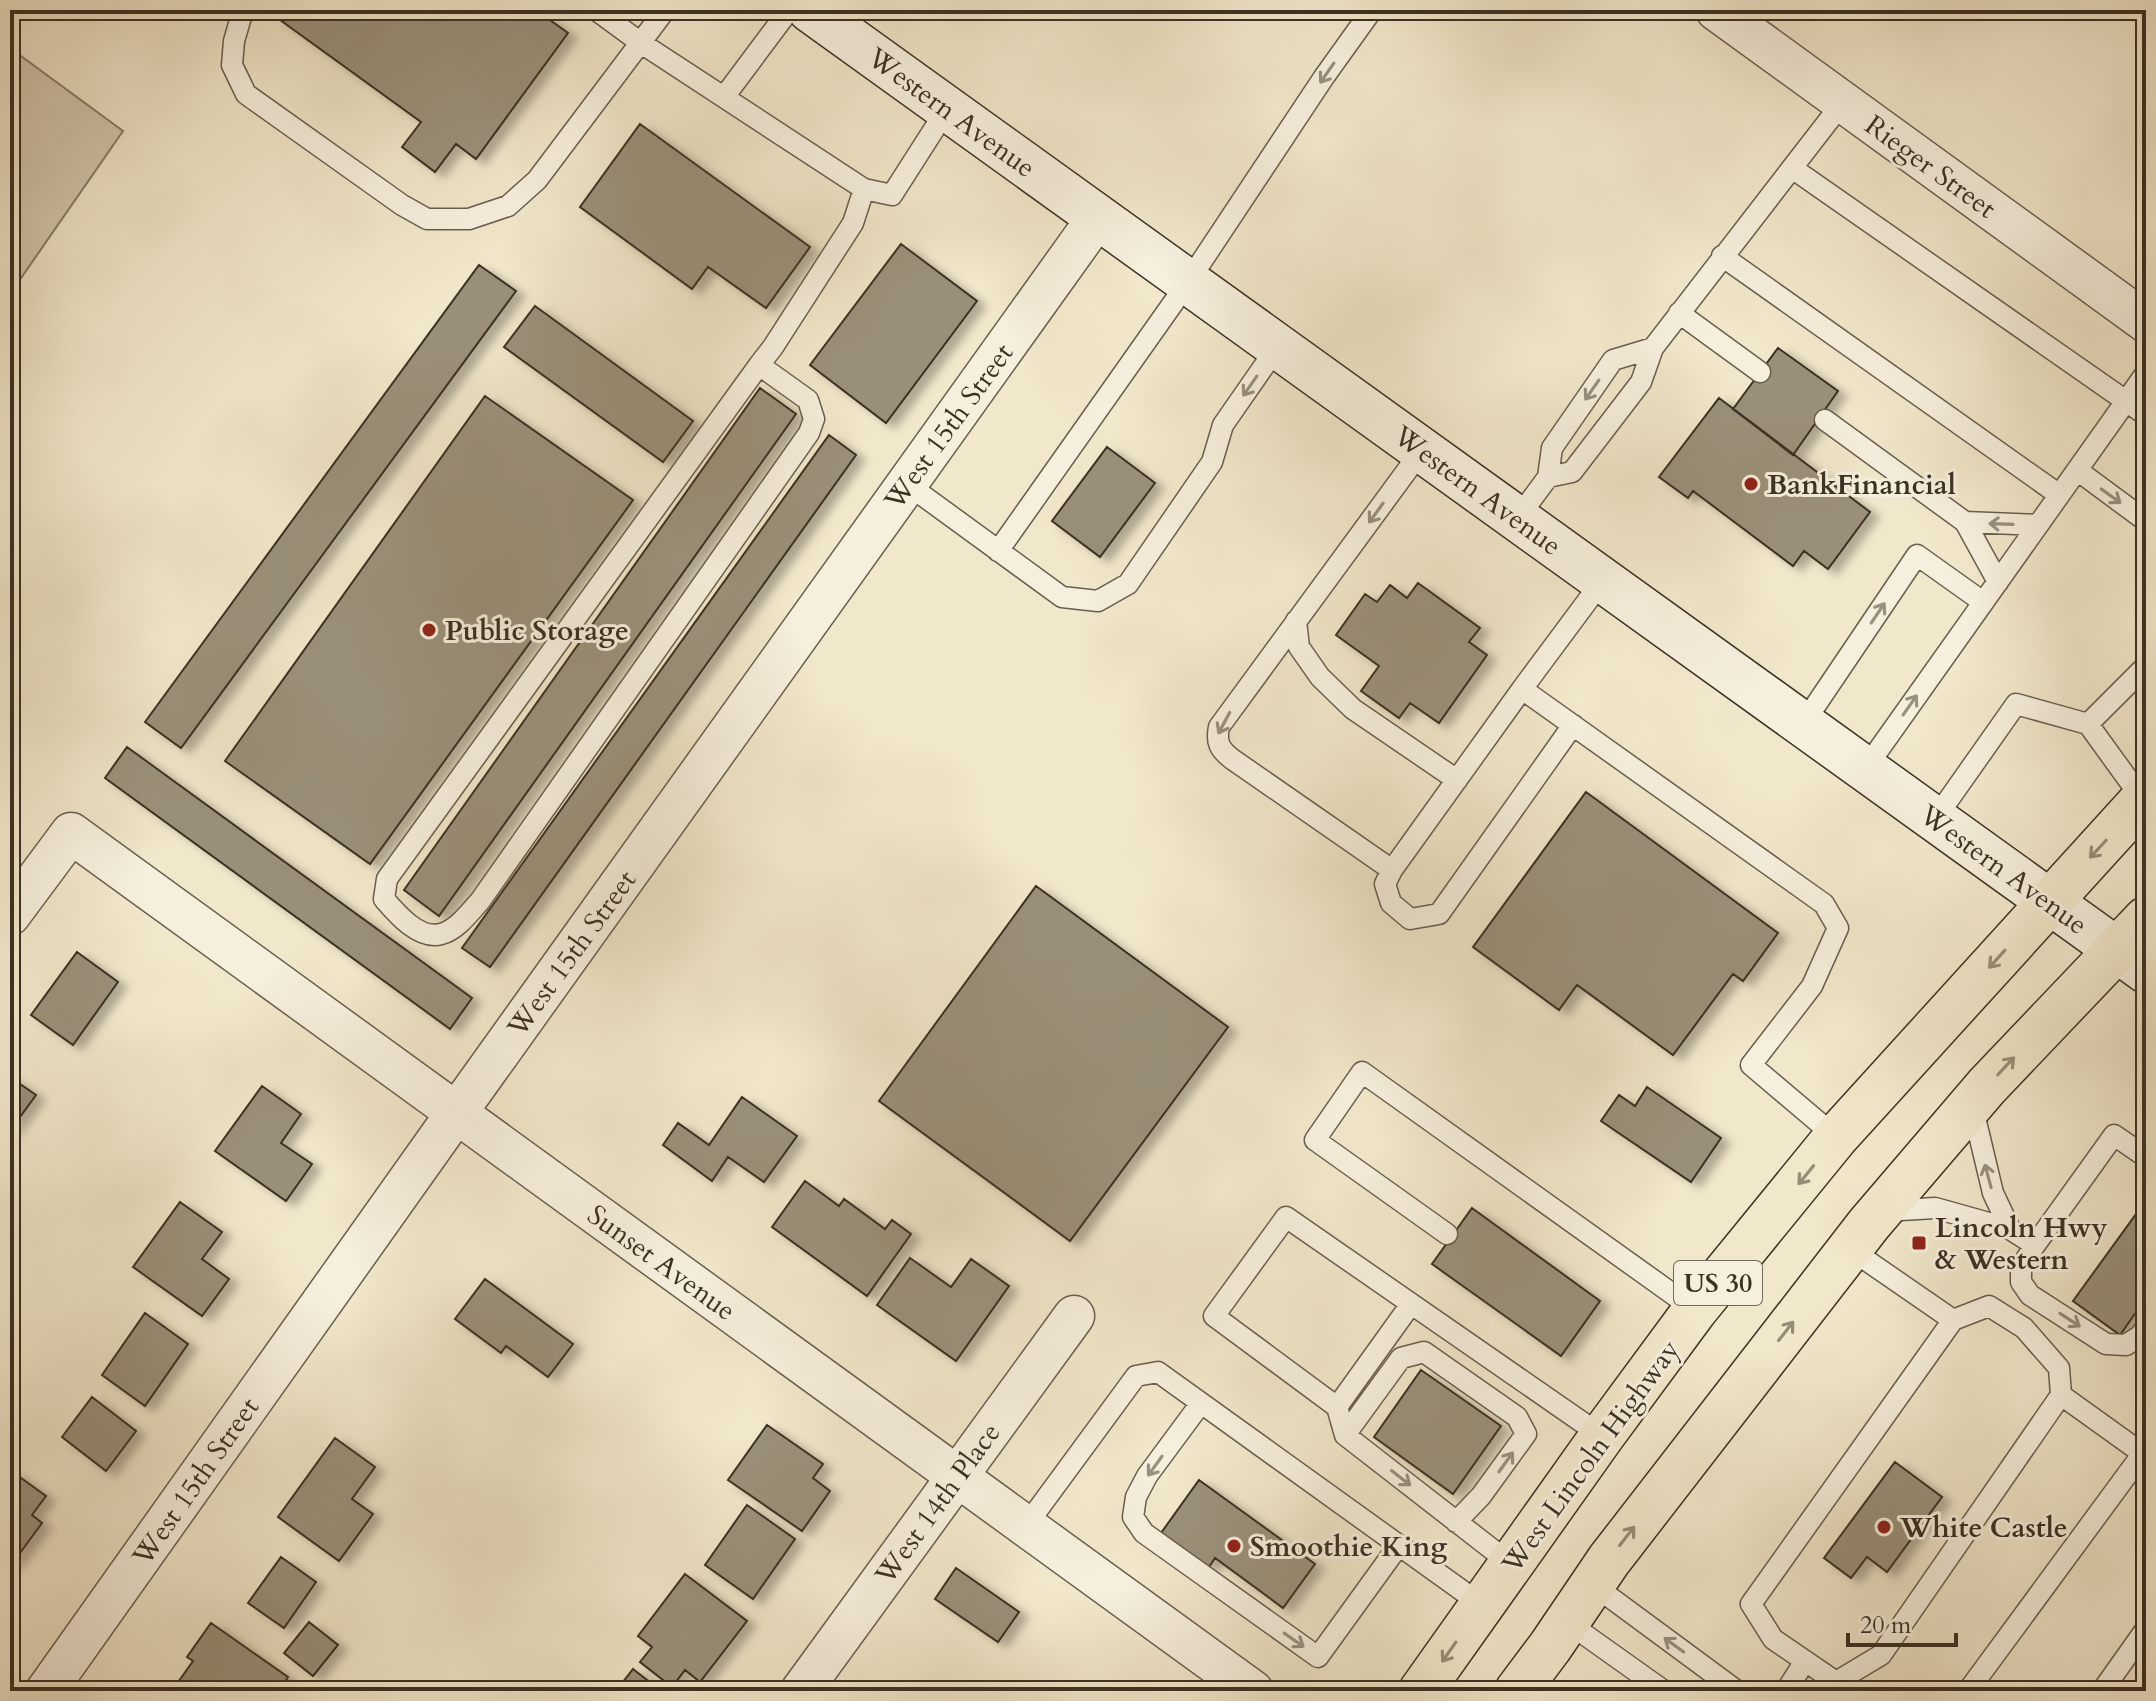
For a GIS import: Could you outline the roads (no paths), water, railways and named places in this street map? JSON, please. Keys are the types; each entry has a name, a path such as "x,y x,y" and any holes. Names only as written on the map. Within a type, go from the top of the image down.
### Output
{"main road":[{"name":"Western Avenue","path":"810,10 2049,901 2136,947"},
{"name":"US 30","path":"2049,901 2144,798"},
{"name":"West Lincoln Highway","path":"1421,1691 1695,1310 1836,1137 2049,901"},
{"name":"US 30","path":"1517,1691 1592,1584 1880,1211 1972,1105 2136,947"}],"street":[{"name":"Rieger Street","path":"1716,10 2142,311"},
{"name":"West 15th Street","path":"46,1691 1098,217"},
{"name":"Sunset Avenue","path":"10,915 71,833 1253,1691"},
{"name":"West 14th Place","path":"801,1691 1074,1316"}],"lane":[{"path":"246,10 234,41 232,65 246,94 402,205 427,219 469,219 508,206 537,180 665,10"},
{"path":"596,10 641,43 864,189 892,195 947,109"},
{"path":"724,97 789,10"},
{"path":"998,551 1188,282 1372,10"},
{"path":"1548,477 1572,472 1641,382 1653,348 1843,102"},
{"path":"1792,168 2146,415"},
{"path":"759,365 808,400 814,419 809,433 480,901 461,923 440,935 421,933 384,899 387,879 759,365 853,223 864,189"},
{"path":"1722,256 2058,494"},
{"path":"1679,313 1760,372"},
{"path":"907,484 1062,597 1098,601 1128,584 1212,462 1223,425 1278,346"},
{"path":"1517,519 1548,477 1552,448 1613,360 1653,348"},
{"path":"1865,769 2146,373"},
{"path":"1825,420 1965,522 1998,582"},
{"path":"1392,870 1232,759 1222,751 1217,740 1219,727 1422,450"},
{"path":"2077,470 2146,521"},
{"path":"1965,522 2038,525"},
{"path":"1803,724 1917,555 1983,602"},
{"path":"1573,725 1439,914 1410,919 1391,903 1385,884 1392,870 1603,580"},
{"path":"1296,621 1299,647 1320,677 1342,699 1457,780"},
{"path":"2088,724 2146,666"},
{"path":"1522,689 1824,904 1838,928 1812,986 1751,1065 1836,1137"},
{"path":"1935,819 2016,704 2088,724 2144,798"},
{"path":"1447,1234 1315,1140 1362,1072 1695,1310"},
{"path":"1972,1105 1993,1193 2010,1229"},
{"path":"2146,1157 2114,1135 2021,1267 2021,1282 2030,1295 2106,1344 2126,1345 2146,1328"},
{"path":"1880,1211 1935,1208 2010,1229 2035,1245"},
{"path":"1511,1564 1345,1435 1337,1407 1214,1316 1286,1217 1602,1436"},
{"path":"1850,1249 1953,1320"},
{"path":"1337,1407 1411,1304"},
{"path":"1989,1306 2024,1328 2059,1368 2061,1395 1881,1655 1836,1682 1773,1639 1751,1604 1953,1320 1989,1306"},
{"path":"1345,1435 1401,1358 1424,1352 1517,1417 1526,1434 1481,1496 1456,1522"},
{"path":"1025,1527 1136,1376 1158,1372 1482,1605"},
{"path":"1968,1691 2145,1453 2061,1395"},
{"path":"1201,1403 1147,1476 1136,1497 1133,1517 1144,1533 1318,1657 1399,1545"},
{"path":"1592,1584 1737,1691"},
{"path":"1567,1622 1664,1691"},
{"path":"2102,1691 2146,1629"},
{"path":"1786,1691 1805,1661"}],"place":[{"name":"BankFinancial","path":"1751,484"},
{"name":"Public Storage","path":"429,630"},
{"name":"Lincoln Hwy & Western","path":"1919,1243"},
{"name":"White Castle","path":"1884,1527"},
{"name":"Smoothie King","path":"1234,1546"}]}
